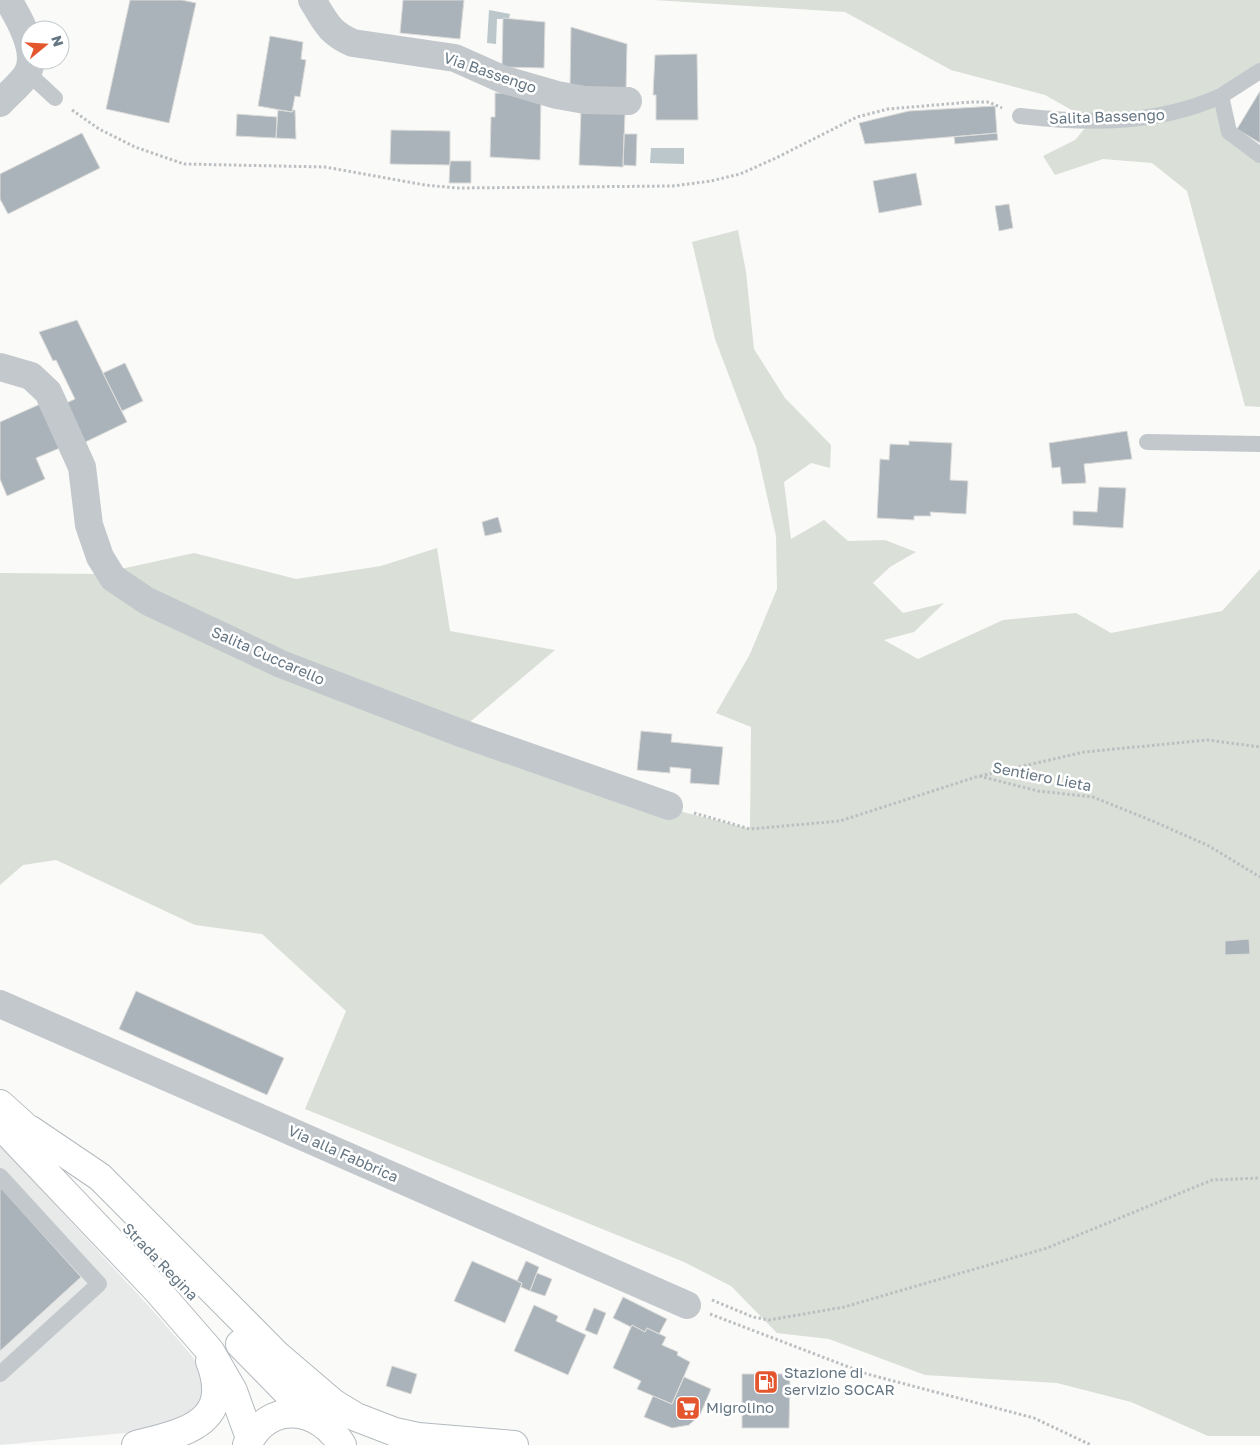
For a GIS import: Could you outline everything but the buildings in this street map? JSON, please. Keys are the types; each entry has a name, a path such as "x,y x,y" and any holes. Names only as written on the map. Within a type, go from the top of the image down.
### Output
{"main road":[{"name":"Strada Regina","path":"0,1104 29,1129 286,1391 336,1435"},
{"name":"Strada Regina","path":"0,1124 14,1141 157,1290 210,1351 233,1391 248,1442"},
{"path":"29,1129 100,1177 278,1356 333,1403 356,1417 395,1432 418,1437 514,1445"},
{"path":"136,1445 183,1433 202,1421 208,1413 216,1392 215,1381 207,1353 198,1337"},
{"path":"248,1442 260,1426 274,1417 289,1414 305,1414 336,1435"}],"street":[{"path":"0,103 28,73 29,45 25,28 8,0"},
{"name":"Via Bassengo","path":"312,0 328,28 340,37 353,43 455,58 502,79 557,95 585,100 628,100"},
{"name":"Salita Cuccarello","path":"0,368 31,376 48,392 82,467 90,525 100,557 113,578 147,601 281,664 458,732 669,806"},
{"name":"Via alla Fabbrica","path":"0,1004 698,1302"}],"lane":[{"name":"Salita Bassengo","path":"1020,116 1065,121 1140,118 1172,114 1194,108 1222,96 1260,71"},
{"path":"28,73 56,98"},
{"path":"1222,96 1230,132 1260,154"},
{"path":"1147,442 1260,444"},
{"path":"0,1176 99,1284 0,1374"}],"path":[{"path":"56,98 99,129 135,147 184,164 315,167 425,185 457,188 673,186 740,174 776,158 856,117 888,109 989,102 1020,116"},
{"path":"979,776 1084,752 1208,740 1260,747"},
{"name":"Sentiero Lieta","path":"669,806 750,829 840,821 979,776 1038,791 1092,797 1209,846 1260,877"},
{"path":"698,1302 769,1320 844,1307 1047,1248 1212,1180 1260,1178"},
{"path":"698,1302 867,1374 1034,1418 1091,1445"}],"shaded area":[{"path":"654,0 1260,0 1260,71 1222,96 1229,132 1260,155 1260,407 1245,406 1187,191 1152,163 1103,159 1055,175 1043,156 1075,140 1091,121 1045,95 951,70 845,12"},
{"path":"489,10 510,14 509,19 497,19 496,44 487,43"},
{"path":"651,148 684,148 684,164 650,163"},
{"path":"738,230 746,272 754,349 785,398 831,445 830,468 811,463 784,482 791,539 824,520 848,541 885,540 916,552 890,567 873,583 903,613 944,603 914,632 884,640 918,659 1003,620 1076,613 1111,633 1222,611 1260,569 1260,1436 1208,1436 1131,1402 1057,1383 925,1375 829,1339 777,1333 731,1286 684,1262 305,1109 346,1011 262,934 195,925 56,860 23,865 0,885 0,573 98,574 194,553 296,579 381,566 437,548 450,631 555,650 458,732 628,798 750,829 751,727 716,713 750,654 777,589 776,536 756,447 715,339 692,242"},
{"path":"0,1145 155,1313 192,1356 200,1370 203,1386 202,1398 195,1411 166,1429 0,1445"}],"place":[{"name":"Stazione di servizio SOCAR","path":"766,1382"},
{"name":"Migrolino","path":"688,1408"}]}
